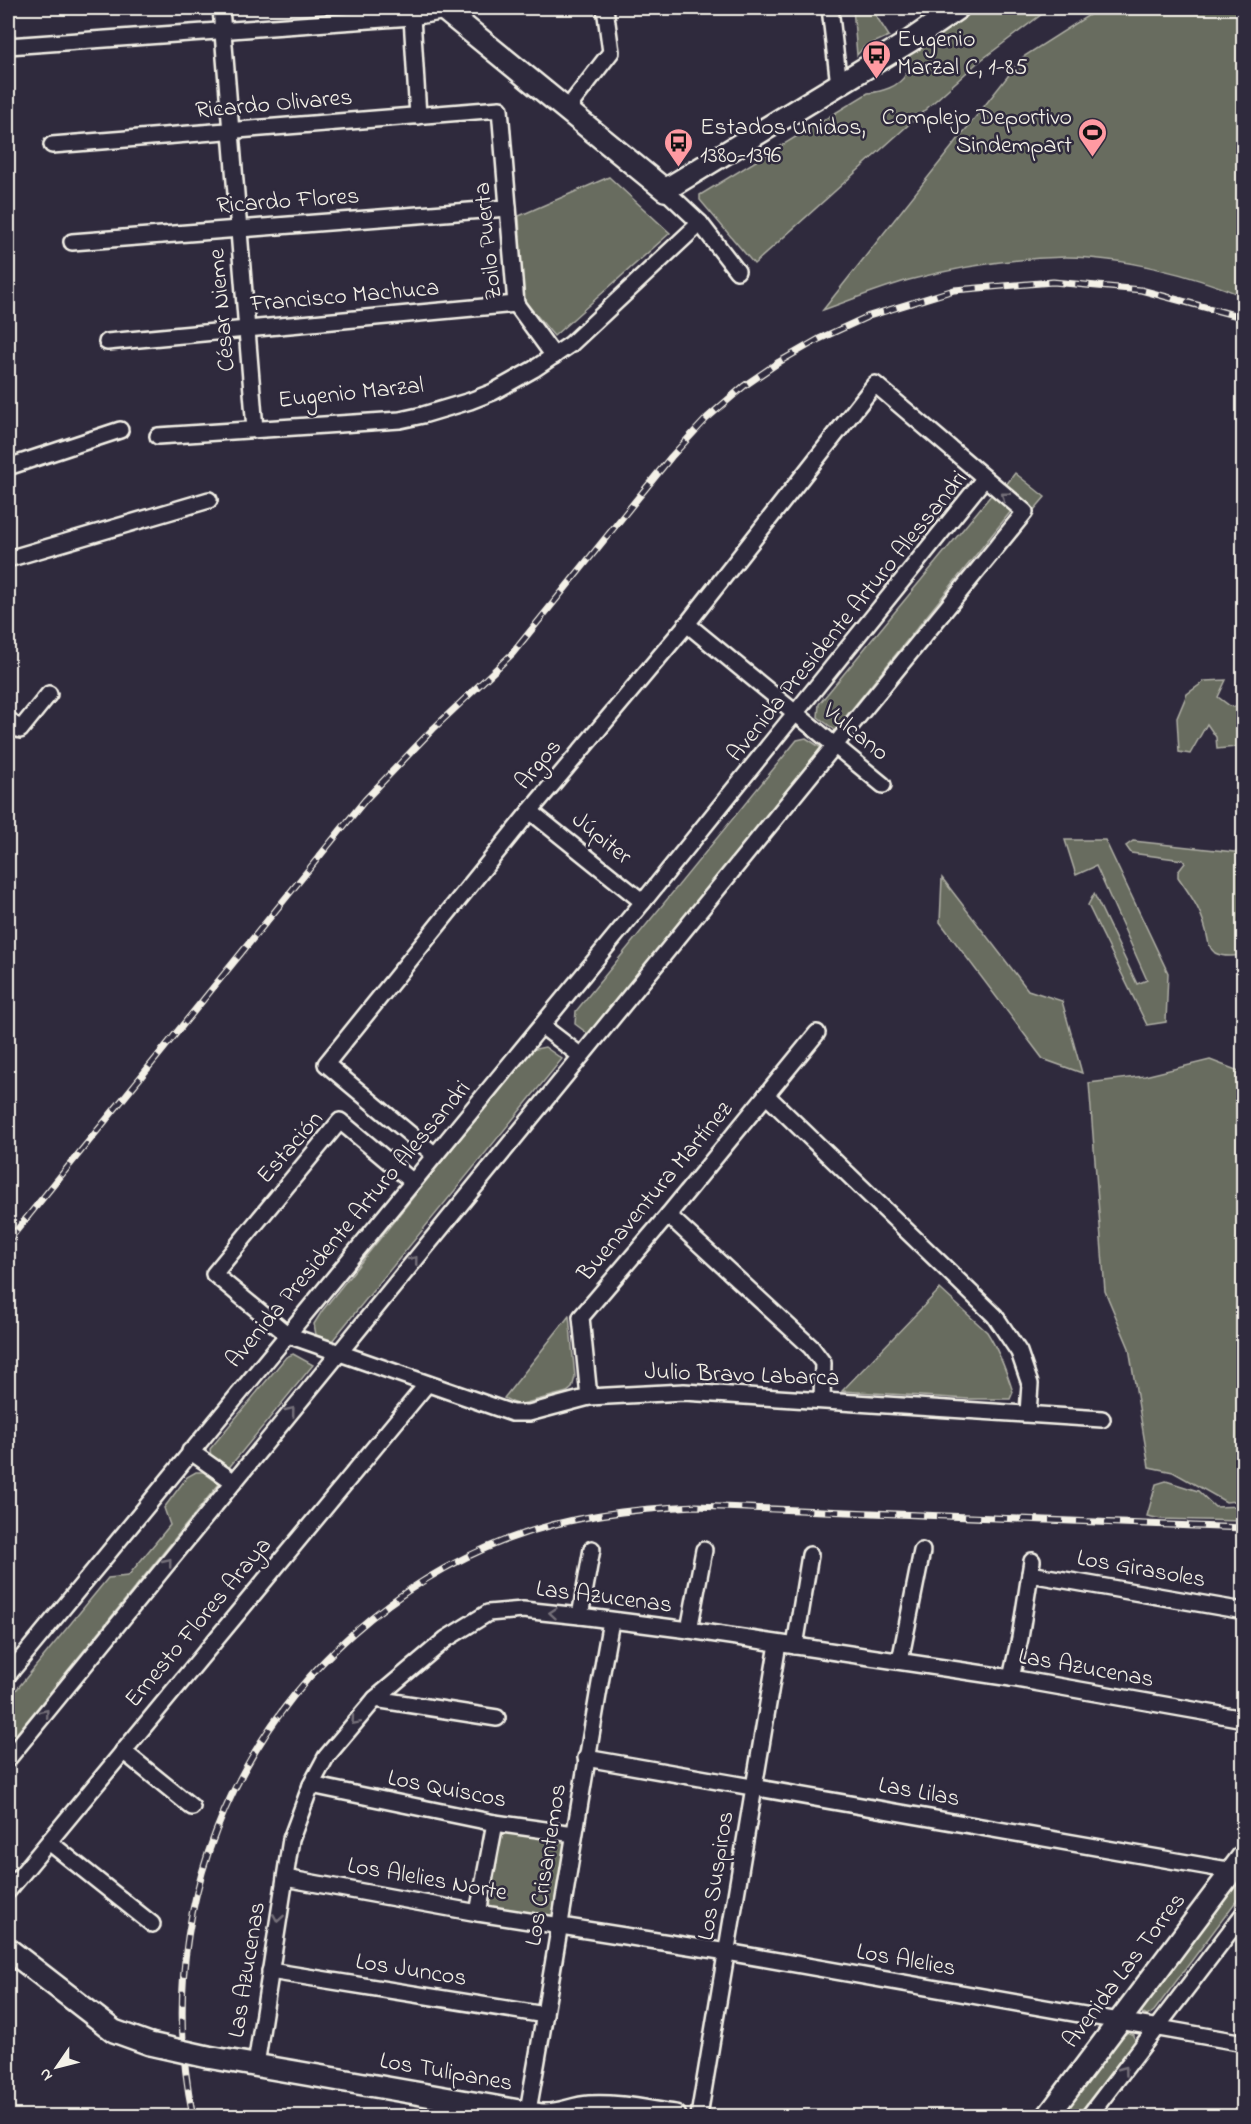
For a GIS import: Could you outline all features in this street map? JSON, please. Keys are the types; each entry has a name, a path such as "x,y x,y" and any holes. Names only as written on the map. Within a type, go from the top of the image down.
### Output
{"street":[{"name":"César Nieme","path":"221,8 255,429"},
{"path":"567,109 611,52 605,8"},
{"path":"830,8 839,85"},
{"path":"665,190 910,41 958,8"},
{"path":"8,46 412,17 444,9 665,190 700,223 737,271"},
{"path":"412,17 418,116"},
{"name":"Ricardo Olivares","path":"52,145 500,109"},
{"name":"Zoilo Puerta","path":"500,109 516,304 554,356"},
{"name":"Ricardo Flores","path":"72,242 508,208"},
{"name":"Eugenio Marzal","path":"158,436 399,420 470,401 493,392 534,369 571,344 700,223"},
{"name":"Francisco Machuca","path":"107,342 516,304"},
{"name":"Argos","path":"435,1155 326,1064 530,811 687,624 875,384 984,479"},
{"path":"8,467 120,430"},
{"name":"Avenida Presidente Arturo Alessandri","path":"8,1675 542,1026 984,479 1025,512 8,1759"},
{"path":"8,559 209,500"},
{"name":"Vulcano","path":"687,624 883,785"},
{"path":"8,720 20,730 49,694"},
{"name":"Júpiter","path":"530,811 643,902"},
{"path":"542,1026 581,1056"},
{"name":"Buenaventura Martínez","path":"590,1397 581,1317 817,1033"},
{"path":"766,1095 995,1316 1019,1352 1030,1384 1028,1413"},
{"name":"Estación","path":"288,1335 214,1275 340,1120 413,1182"},
{"path":"668,1215 811,1347 823,1363 822,1400"},
{"name":"Julio Bravo Labarca","path":"288,1335 512,1413 529,1413 590,1397 684,1392 1102,1419"},
{"name":"Ernesto Flores Araya","path":"8,1891 427,1384"},
{"path":"190,1451 234,1482"},
{"path":"580,1616 592,1549"},
{"path":"689,1630 704,1550"},
{"path":"900,1661 922,1551"},
{"path":"795,1646 810,1555"},
{"name":"Los Girasoles","path":"1011,1678 1031,1567 1244,1611"},
{"name":"Las Azucenas","path":"256,2065 291,1839 311,1785 326,1757 375,1699 446,1639 488,1613 523,1610 689,1630 1011,1678 1244,1719"},
{"name":"Los Crisantemos","path":"527,2115 561,1926 586,1758 611,1621"},
{"name":"Los Suspiros","path":"699,2116 778,1644"},
{"path":"375,1699 497,1718"},
{"path":"123,1751 192,1807"},
{"name":"Las Lilas","path":"586,1758 1240,1866"},
{"name":"Los Quiscos","path":"311,1785 495,1823 574,1833"},
{"path":"478,1913 495,1823"},
{"path":"49,1842 152,1924"},
{"name":"Avenida Las Torres","path":"1048,2116 1240,1866"},
{"name":"Los Alelies Norte","path":"285,1878 561,1926"},
{"path":"1089,2116 1244,1912"},
{"name":"Los Alelies","path":"561,1926 727,1952 1244,2043"},
{"name":"Los Tulipanes","path":"8,1949 114,2031 150,2044 208,2057 527,2115 550,2115 594,2107 675,2116"},
{"name":"Los Juncos","path":"270,1971 545,2015"}],"shaded area":[{"path":"853,8 871,8 889,36 864,47 857,55"},
{"path":"975,8 1050,8 976,64 754,264 700,200 700,195 868,93 884,90 899,82 906,74 909,55"},
{"name":"Complejo Deportivo Sindempart","path":"1100,8 1243,8 1243,296 1180,274 1110,260 1066,257 1007,261 928,275 876,290 823,310 1023,57"},
{"path":"609,177 670,233 554,336 523,299 519,216"},
{"path":"1015,473 1045,497 1034,510 1006,485"},
{"path":"992,494 1012,510 835,730 818,717 819,704"},
{"path":"1226,680 1218,697 1230,706 1243,709 1243,733 1236,747 1217,749 1216,737 1207,724 1190,754 1179,752 1177,718 1187,694 1205,681"},
{"path":"806,738 823,749 591,1036 575,1024 576,1011 797,740"},
{"path":"1065,840 1105,840 1168,973 1166,1022 1147,1025 1088,905 1094,894 1137,984 1147,980 1096,866 1076,875"},
{"path":"1133,841 1243,853 1243,955 1221,955 1210,948 1200,913 1178,877 1178,872 1185,863 1183,860 1131,853 1126,846"},
{"path":"942,878 1028,990 1062,1001 1082,1073 1043,1059 940,922"},
{"path":"545,1047 562,1059 332,1341 316,1335 314,1324 322,1311 531,1050"},
{"path":"1210,1060 1244,1073 1244,1500 1226,1502 1173,1472 1149,1467 1129,1348 1105,1291 1089,1083 1145,1076"},
{"path":"940,1289 987,1332 1008,1376 1013,1392 1010,1399 969,1399 842,1391"},
{"path":"569,1316 575,1377 572,1388 567,1392 518,1405 504,1398"},
{"path":"293,1354 313,1365 227,1470 211,1458 210,1449 286,1357"},
{"path":"196,1472 203,1472 219,1484 8,1744 8,1700 108,1578 128,1576 170,1525 164,1508 187,1477"},
{"path":"1166,1481 1198,1491 1215,1507 1243,1506 1243,1521 1161,1519 1147,1516 1156,1484"},
{"path":"502,1828 566,1839 552,1921 486,1910"},
{"path":"1243,1880 1243,1892 1154,2011 1147,2016 1141,2012 1141,2006 1236,1882"},
{"path":"1128,2032 1134,2035 1135,2041 1077,2116 1060,2116 1117,2042"}],"railway":[{"path":"8,1241 365,800 433,729 512,654 671,457 707,418 744,386 819,339 869,316 954,290 1053,282 1141,290 1244,319"},
{"path":"193,2116 182,2025 188,1936 209,1851 244,1770 293,1697 354,1633 426,1579 508,1539 531,1531 600,1515 672,1507 696,1506 1244,1528"}],"place":[{"name":"Eugenio Marzal C, 1-85","path":"876,80"},
{"name":"Complejo Deportivo Sindempart","path":"1093,158"},
{"name":"Estados Unidos, 1380-1396","path":"679,168"}]}
